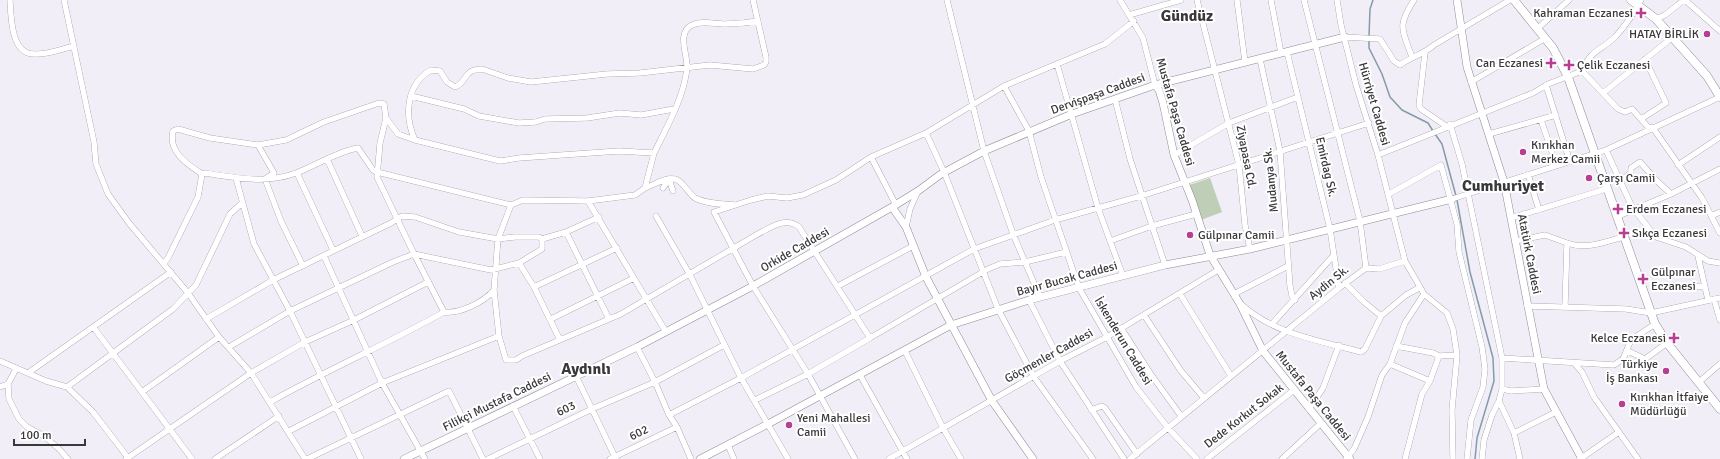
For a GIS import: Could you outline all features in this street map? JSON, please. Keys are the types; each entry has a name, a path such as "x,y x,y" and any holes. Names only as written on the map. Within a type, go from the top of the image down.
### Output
{"main road":[{"path":"1514,0 1544,39 1553,48 1568,77 1606,189 1655,324 1667,343 1720,409"},
{"path":"1631,0 1640,2 1673,37 1707,76 1720,97"}],"street":[{"path":"10,0 15,40 24,52 37,54 74,46"},
{"path":"64,0 94,142 96,164 108,194 129,223 188,293 220,337 252,373 306,459 449,391 483,459"},
{"path":"415,140 408,127 408,114 411,96 419,79 432,70 440,71 447,82 455,87 459,86 470,71 476,69 482,69 520,81 531,82 607,74 640,73 710,64 753,69 764,65 766,57 753,0"},
{"path":"947,0 971,104 984,150 1013,234 1040,297"},
{"name":"Mustafa Paşa Caddesi","path":"1120,0 1143,38 1155,85 1159,90 1163,103 1174,155 1210,255 1240,304 1263,351 1348,458"},
{"path":"1128,15 1181,0"},
{"name":"Ziyapasa Cd.","path":"1197,0 1239,165 1245,225 1250,249"},
{"path":"1237,0 1245,62"},
{"name":"Emirdag Sk.","path":"1271,0 1284,53 1298,97 1330,229 1339,288"},
{"name":"Aydin Sk.","path":"1130,459 1230,376 1288,331 1345,283 1366,268 1360,221 1304,0"},
{"name":"Hürriyet Caddesi","path":"1337,0 1337,11 1345,36 1356,85 1369,123 1389,194 1392,213 1405,261 1419,288 1447,313 1453,329 1457,356 1452,410 1453,459"},
{"path":"1412,57 1402,28 1403,19 1414,0"},
{"name":"Atatürk Caddesi","path":"1457,0 1467,67 1504,182 1544,389 1581,458"},
{"path":"1345,36 1380,39 1394,61 1400,64 1412,57 1425,53 1434,45 1462,30 1510,0"},
{"path":"1537,29 1569,0"},
{"path":"1656,19 1665,15 1685,0 1720,31"},
{"path":"1378,155 1448,125 1533,93 1546,85 1582,71 1587,58 1615,37 1631,18 1640,2"},
{"path":"645,188 654,153 674,109 684,81 687,66 683,43 686,30 689,26 700,22 732,24 758,21"},
{"path":"855,459 808,374 753,286 714,212 768,196 787,198 802,195 836,180 871,157 926,133 971,104 1004,86 1105,44 1134,21"},
{"name":"Dervişpaşa Caddesi","path":"894,206 944,172 984,150 1072,114 1155,85 1284,53 1345,36"},
{"path":"1603,93 1673,37"},
{"path":"1471,82 1544,39"},
{"path":"1425,53 1419,105 1422,109 1448,125 1462,164 1502,358 1502,389 1500,401 1492,415 1484,440 1482,459"},
{"name":"Mudanya Sk.","path":"1260,59 1280,151 1290,286 1292,296 1295,300"},
{"path":"1641,119 1666,103 1645,59"},
{"path":"1057,64 1098,208 1123,276"},
{"path":"1582,71 1618,109 1625,112 1632,109 1648,127 1653,128 1678,165 1692,182 1720,233"},
{"path":"1546,85 1570,162"},
{"name":"İskenderun Caddesi","path":"1004,86 1029,131 1055,220 1079,288 1136,387 1168,428 1197,459"},
{"path":"411,96 464,109 479,116 519,123 536,122 545,119 587,118 620,113 641,115 674,109"},
{"path":"1174,155 1229,123 1298,97"},
{"path":"1452,199 1492,188 1504,182 1528,174 1606,150 1653,128 1675,120 1720,97"},
{"path":"1115,99 1141,196 1165,265"},
{"path":"444,312 379,185 377,172 380,142 386,118 384,104 379,103 324,122 286,140 258,145 210,138 178,129 173,131 171,138 176,154 202,174 236,178 278,179 297,173 324,159 358,148 373,170 377,172 511,205 523,200 588,201 636,196 645,188 670,180 678,181 689,193 701,200 736,205"},
{"path":"1489,134 1556,115"},
{"path":"386,118 398,134 415,140 500,161 519,158 619,151 654,153"},
{"path":"1541,120 1552,152"},
{"path":"669,414 741,378 854,314 926,277 974,249 1055,220 1141,196 1369,123"},
{"path":"926,133 944,172 998,309 1034,378 1093,459"},
{"path":"1678,165 1720,137"},
{"path":"258,145 274,173 265,179"},
{"path":"1606,150 1634,210 1656,237 1686,247 1698,256 1720,263"},
{"path":"871,157 894,206 906,227 926,277 951,325 992,401 1032,459"},
{"path":"327,159 362,236"},
{"path":"1620,180 1631,173 1630,168 1640,162 1671,194"},
{"path":"1389,194 1440,165 1452,199 1457,224 1459,252 1482,347 1485,369 1483,387 1471,420 1467,459"},
{"path":"1616,217 1671,194 1720,169"},
{"path":"297,173 332,250"},
{"path":"164,263 168,258 198,197 202,174"},
{"path":"1528,174 1539,210"},
{"path":"236,178 254,244 290,311 360,459"},
{"path":"265,179 281,221 302,266"},
{"path":"663,188 670,180"},
{"path":"670,180 673,191"},
{"path":"1511,218 1606,189"},
{"path":"906,227 910,209 918,191"},
{"name":"Bayır Bucak Caddesi","path":"700,459 906,351 951,325 1029,300 1165,265 1210,255 1250,249 1287,238 1452,199"},
{"path":"588,201 599,217 666,332"},
{"path":"67,387 173,309 196,285 230,214 242,203"},
{"path":"511,205 498,239 497,268 494,290 499,336 506,360 516,360 609,319 646,300 777,224 786,222 794,223 799,227 870,338"},
{"name":"Orkide Caddesi","path":"707,311 894,206"},
{"path":"1711,216 1720,212"},
{"path":"1110,241 1152,226 1196,214"},
{"path":"206,319 273,280 324,256 332,250 397,220 402,216 415,217 459,232 498,239 539,237 542,239 566,232 599,217"},
{"path":"656,216 690,275 741,378 755,400 785,458"},
{"path":"566,232 609,319"},
{"path":"1515,241 1545,235 1576,246 1584,247 1623,237"},
{"path":"229,347 290,311 392,262 414,254 491,270 519,263 542,249 542,239"},
{"path":"1565,306 1566,242"},
{"path":"838,286 914,246"},
{"path":"534,287 617,248"},
{"path":"755,400 808,374 1000,264 1025,262 1066,252"},
{"path":"324,256 340,288 382,383 426,459"},
{"path":"1272,324 1333,256"},
{"path":"1698,256 1708,300"},
{"path":"1366,268 1378,269 1405,261"},
{"path":"519,263 534,287 560,340"},
{"path":"1234,294 1288,266"},
{"name":"Göçmenler Caddesi","path":"889,459 1034,378 1060,361 1107,337 1218,270"},
{"path":"28,374 171,272"},
{"path":"551,319 634,278"},
{"path":"0,361 28,374 67,387 94,412 128,459 252,373 305,342 354,320 428,282"},
{"path":"1345,283 1381,316"},
{"path":"1659,285 1705,287"},
{"path":"1240,304 1250,312 1288,331 1361,352 1365,348 1381,316 1406,295 1419,288"},
{"path":"270,402 320,374 368,353 444,312 452,313 488,298 494,290"},
{"path":"1180,294 1230,376"},
{"path":"1348,458 1354,449 1368,417 1382,375 1390,364 1405,323 1424,294"},
{"path":"1528,306 1626,309 1651,313 1717,299 1720,320"},
{"path":"1029,300 1060,361 1124,459"},
{"name":"Filikçi Mustafa Caddesi","path":"404,459 637,347 707,311"},
{"path":"1144,315 1182,371 1204,398"},
{"path":"1502,358 1537,359 1575,364 1587,362 1614,365 1624,360 1631,340 1635,335 1655,324"},
{"path":"94,328 192,459"},
{"path":"1121,328 1150,373 1181,416"},
{"path":"289,432 335,406 382,383 499,336"},
{"path":"142,392 220,337"},
{"path":"1628,351 1642,359 1645,359 1667,343"},
{"name":"603","path":"488,459 502,456 530,439 592,409 655,382 724,345"},
{"path":"1309,409 1323,388 1338,345"},
{"path":"1396,346 1433,353 1439,356 1457,356"},
{"path":"637,347 669,414 677,427 691,459"},
{"path":"906,351 943,428 961,459"},
{"path":"1405,459 1422,394 1430,381 1439,356"},
{"path":"1390,364 1430,381"},
{"path":"1575,364 1582,372 1594,397 1638,459"},
{"path":"1699,382 1720,364"},
{"path":"16,368 8,384 9,399 19,419 27,427 44,436 68,459"},
{"path":"860,374 907,459"},
{"path":"576,376 613,458"},
{"path":"0,387 8,384"},
{"path":"1502,389 1511,391 1544,389"},
{"name":"Dede Korkut Sokak","path":"1207,459 1294,390"},
{"path":"1500,401 1514,433 1520,459"},
{"path":"513,406 540,459"},
{"path":"1091,410 1102,406 1105,408 1137,454"},
{"path":"1514,433 1556,412"},
{"path":"215,459 279,416"},
{"path":"1282,459 1321,423"},
{"name":"602","path":"613,458 677,427"},
{"path":"1581,458 1619,432"},
{"path":"728,445 734,459"}],"green space":[{"path":"1210,178 1222,212 1201,220 1189,185"}],"waterway":[{"path":"1369,36 1370,9 1373,0"},
{"path":"1369,40 1369,48 1382,74 1390,97 1402,110 1428,123 1433,131"},
{"path":"1435,134 1442,144 1456,196"},
{"path":"1457,200 1470,272 1493,358 1494,381 1477,438 1475,459"}],"place":[{"name":"Kahraman Eczanesi","path":"1641,13"},
{"name":"HATAY BİRLİK","path":"1707,34"},
{"name":"Can Eczanesi","path":"1551,63"},
{"name":"Çelik Eczanesi","path":"1569,65"},
{"name":"Kırıkhan Merkez Camii","path":"1523,152"},
{"name":"Çarşı Camii","path":"1589,178"},
{"name":"Erdem Eczanesi","path":"1618,209"},
{"name":"Sıkça Eczanesi","path":"1624,233"},
{"name":"Gülpınar Camii","path":"1190,235"},
{"name":"Gülpınar Eczanesi","path":"1643,279"},
{"name":"Kelce Eczanesi","path":"1674,338"},
{"name":"Türkiye İş Bankası","path":"1666,371"},
{"name":"Kırıkhan İtfaiye Müdürlüğü","path":"1622,404"},
{"name":"Yeni Mahallesi Camii","path":"789,425"}],"district":[{"name":"Gündüz","path":"1187,16"},
{"name":"Cumhuriyet","path":"1503,186"},
{"name":"Aydınlı","path":"586,369"}]}
